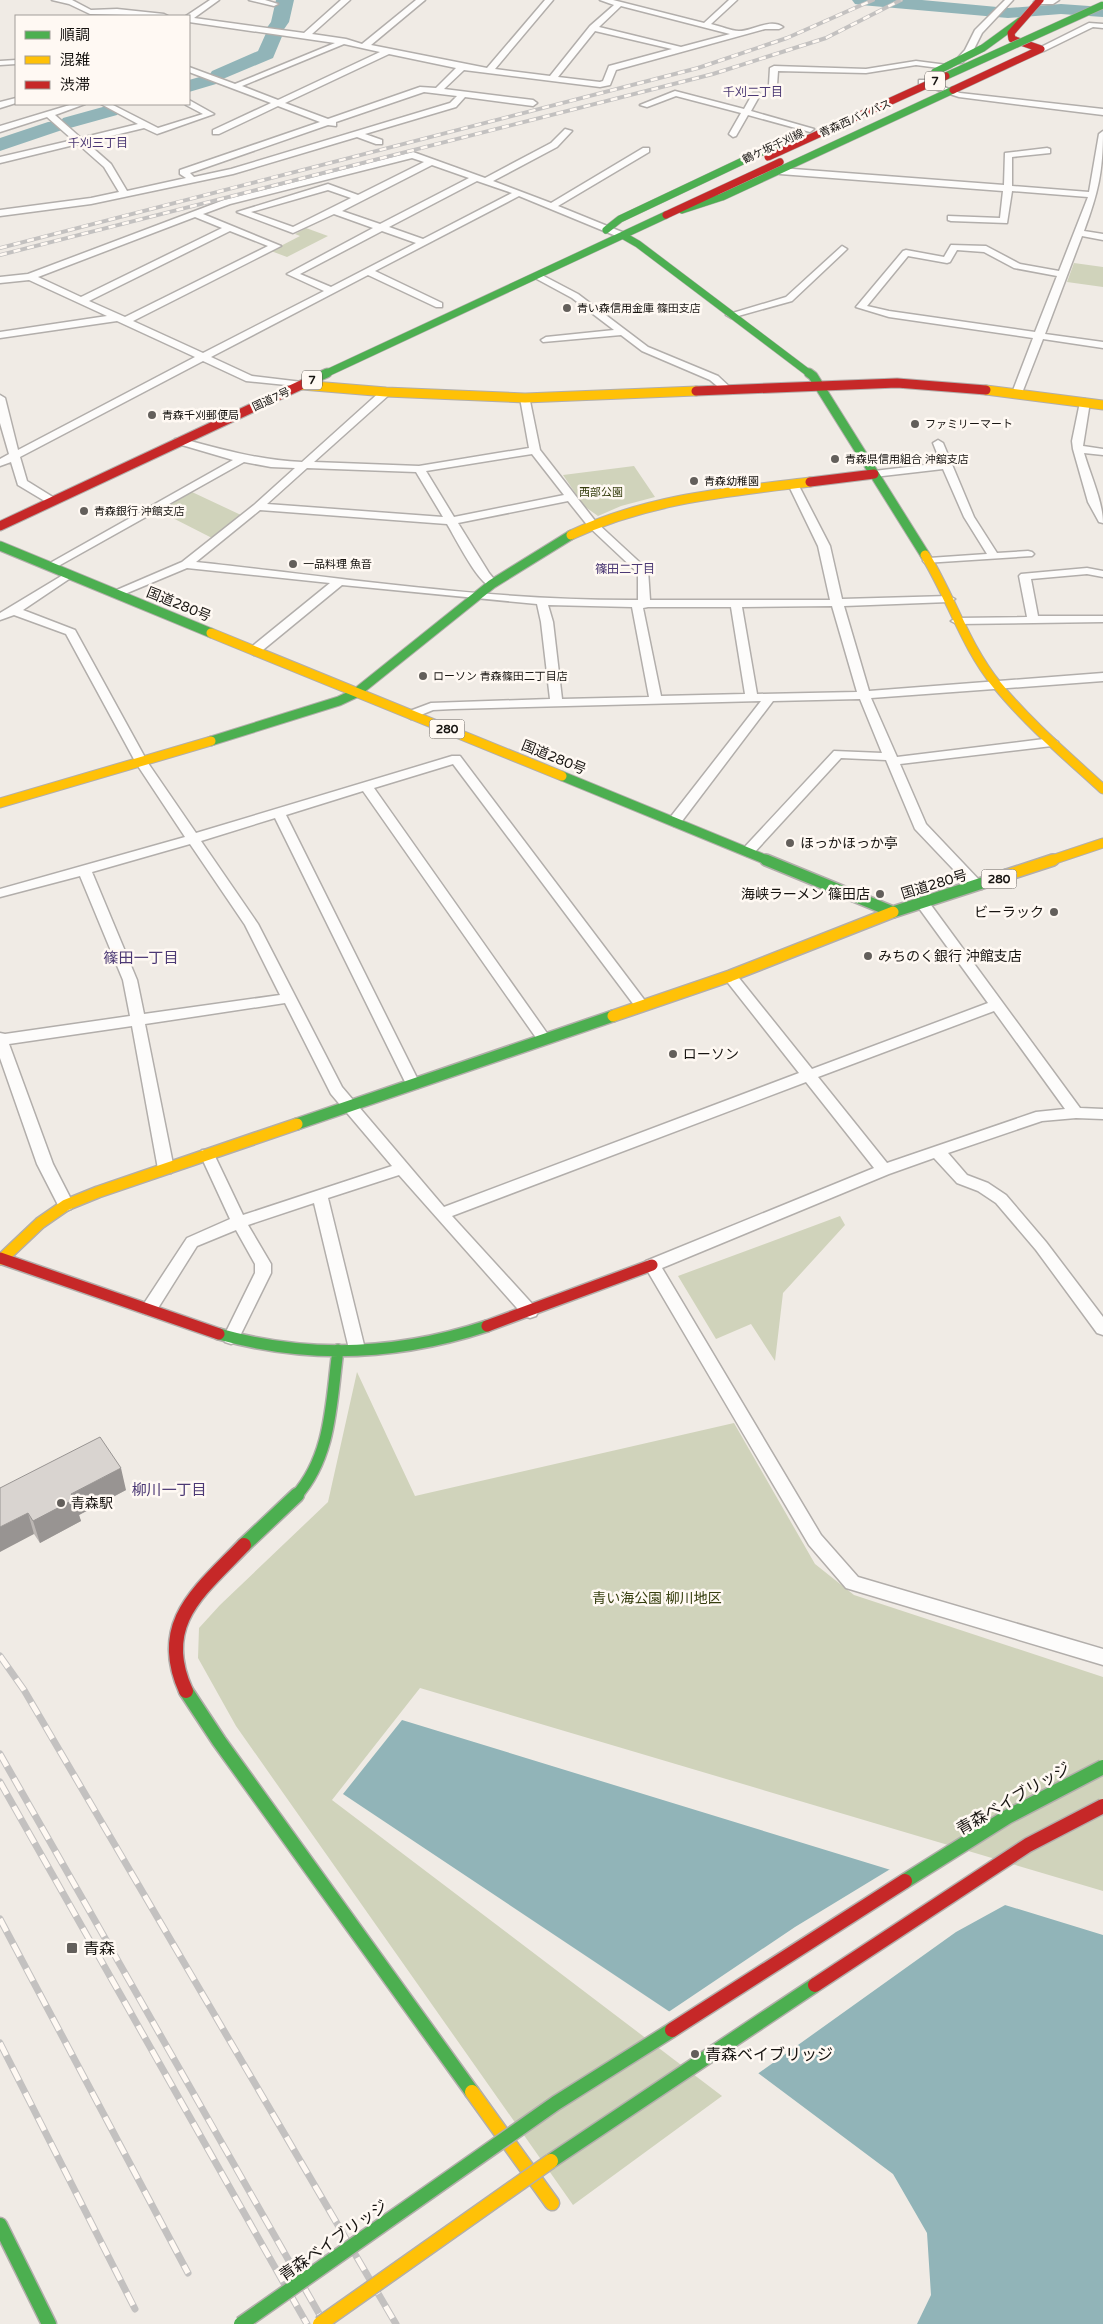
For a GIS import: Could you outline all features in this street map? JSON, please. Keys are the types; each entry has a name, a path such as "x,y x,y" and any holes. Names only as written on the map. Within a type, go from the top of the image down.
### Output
{"main road":[{"name":"鶴ケ坂千刈線","path":"1012,38 1011,33 1037,3"},
{"name":"青森西バイパス","path":"606,230 1103,4"},
{"name":"青森西バイパス","path":"624,236 780,166 1103,14"},
{"name":"鶴ケ坂千刈線","path":"606,230 620,219 810,129 960,61 997,38 1021,20"},
{"path":"1012,38 1042,48"},
{"name":"鶴ケ坂千刈線","path":"780,166 951,92 1042,48"},
{"name":"7","path":"588,238 606,230"},
{"path":"624,236 638,244 813,376 930,561 950,599 957,621 996,684 1052,742 1103,789"},
{"name":"国道7号","path":"0,526 179,441 624,236"},
{"path":"422,313 444,304"},
{"name":"国道7号","path":"250,392 296,371"},
{"path":"302,385 386,392 525,398 727,388 897,383 1017,393 1103,405"},
{"path":"0,803 142,763 339,701 356,693 492,584 560,541 592,524 660,503 874,474"},
{"path":"30,493 52,483"},
{"name":"国道280号","path":"0,546 893,912 924,904 1103,843"},
{"path":"652,1265 530,1312 467,1334 434,1343 398,1348 338,1350 276,1348 231,1338 1,1258 40,1224 66,1205 207,1154 730,976 893,912"},
{"path":"338,1350 324,1445 313,1476 221,1570 191,1606 176,1633 176,1661 186,1692 219,1741 552,2203"},
{"name":"青森ベイブリッジ","path":"241,2324 556,2104 1007,1817 1103,1766"},
{"path":"320,2324 589,2135 1028,1845 1103,1806"},
{"path":"0,2225 49,2324"}],"street":[{"path":"56,0 73,1 88,14 144,15"},
{"path":"190,18 215,0"},
{"path":"253,0 274,4"},
{"path":"329,0 345,1"},
{"path":"364,46 374,40 421,0"},
{"path":"490,70 549,0"},
{"path":"604,0 738,34"},
{"path":"705,26 733,0"},
{"path":"960,61 968,52 978,32 1009,0"},
{"path":"1037,3 1053,2 1055,0"},
{"path":"960,61 1098,0"},
{"path":"306,35 345,1"},
{"path":"552,79 593,28 619,4"},
{"path":"190,19 346,41 387,52 462,67 600,85 607,83 612,68 765,27 779,27"},
{"path":"1054,20 1083,29"},
{"path":"1042,48 1092,25 1103,26"},
{"path":"593,28 682,49"},
{"path":"236,86 346,41"},
{"path":"216,132 387,52"},
{"path":"0,63 15,65"},
{"path":"773,85 774,68 866,71 916,63 947,67"},
{"path":"438,90 462,67"},
{"path":"190,69 338,126"},
{"path":"918,80 951,92 1103,112"},
{"path":"192,179 183,172 423,89 532,103"},
{"path":"644,104 676,93 810,129"},
{"path":"0,213 91,201 233,171 453,105 463,94"},
{"path":"734,134 756,95"},
{"path":"0,105 15,101"},
{"path":"107,105 157,131 210,114 190,104"},
{"path":"0,129 78,105"},
{"path":"49,114 108,166 124,194"},
{"path":"0,160 145,125"},
{"path":"348,130 379,142"},
{"path":"333,291 292,274 381,227 554,144 568,132"},
{"path":"1017,393 1099,179 1103,134"},
{"path":"552,206 646,150"},
{"path":"951,218 1004,221 1008,188 1008,155 1048,151"},
{"path":"0,280 30,278 227,202 413,156 518,193 624,236"},
{"path":"359,198 328,187 242,212 293,230 334,211 431,162"},
{"path":"780,166 1093,195"},
{"path":"0,463 206,358 518,193"},
{"path":"334,211 425,243"},
{"path":"0,335 121,320 276,246 197,214"},
{"path":"81,301 229,228"},
{"path":"1078,233 1103,237"},
{"path":"1063,274 1017,266 986,249 954,247 946,260 906,253 861,307 889,314 1103,345"},
{"path":"732,315 789,299 842,249"},
{"path":"369,272 444,304"},
{"path":"538,276 575,296 645,349 714,378 727,388"},
{"path":"30,278 250,379 302,385"},
{"path":"546,340 623,332"},
{"path":"116,594 186,564 258,507 386,392"},
{"path":"0,398 3,428 13,445 14,456 22,483 30,493 52,501"},
{"path":"525,398 536,450 592,524 644,572 641,605 655,699"},
{"path":"1085,402 1076,441 1093,502 1103,520"},
{"path":"179,441 242,459 271,464 419,469 536,450"},
{"path":"938,443 969,517 994,555"},
{"path":"1078,449 1103,452"},
{"path":"49,567 242,459"},
{"path":"874,474 947,465"},
{"path":"419,469 484,575 492,584"},
{"path":"1088,481 1103,482"},
{"path":"793,484 824,546 837,603 864,695 923,830 977,886"},
{"path":"258,507 451,521 571,497"},
{"path":"930,561 1028,554"},
{"path":"186,564 542,602 641,605 837,603 950,599"},
{"path":"1033,619 1026,576 1088,571 1103,574"},
{"path":"0,617 14,611 68,575"},
{"path":"254,651 340,581"},
{"path":"542,602 547,622 556,702"},
{"path":"736,604 751,697"},
{"path":"14,611 70,632 142,763 251,924 336,1090 440,1214 530,1312"},
{"path":"957,621 1103,619"},
{"path":"411,715 431,707 453,705 864,695 1103,677"},
{"path":"674,822 770,697"},
{"path":"456,759 459,749 472,739"},
{"path":"747,852 838,754 892,759 1052,742"},
{"path":"0,892 86,871 456,759"},
{"path":"456,759 642,1006"},
{"path":"366,786 544,1039"},
{"path":"280,813 413,1084"},
{"path":"86,871 130,980 166,1169"},
{"path":"924,904 1076,1113"},
{"path":"730,976 884,1170"},
{"path":"66,1205 45,1164 0,1039 137,1022 288,998"},
{"path":"440,1214 996,1005"},
{"path":"1103,1114 1076,1113 1042,1116 937,1151 884,1170 652,1265 815,1540 852,1583 1103,1657"},
{"path":"937,1151 962,1179 983,1187 1001,1199 1041,1246 1103,1329"},
{"path":"207,1154 238,1222 263,1264 263,1273 231,1338"},
{"path":"150,1310 192,1242 238,1222 403,1168"},
{"path":"320,1195 357,1349"}],"green space":[{"path":"306,228 328,236 287,257 271,251 300,236 295,234"},
{"path":"1074,263 1103,267 1103,287 1067,282"},
{"name":"西部公園","path":"634,466 655,497 621,506 598,516 584,506 563,475"},
{"path":"192,492 241,515 212,538 159,511"},
{"path":"840,1216 845,1225 783,1293 775,1361 751,1324 716,1339 678,1276"},
{"name":"青い海公園 柳川地区","path":"357,1372 415,1496 734,1423 815,1564 854,1595 1103,1677 1103,1891 420,1688 332,1800 722,2096 573,2205 236,1726 198,1658 199,1628 220,1605 328,1502"}],"water":[{"path":"402,1720 1103,1935 1103,2324 917,2324 931,2295 927,2233 893,2174 730,2052 343,1794"}],"pier":[{"path":"892,1868 1007,1904 956,1932 756,2075 667,2013 795,1927"}],"building":[{"path":"100,1437 121,1468 71,1494 75,1499 33,1521 28,1513 0,1527 0,1488"}],"waterway":[{"path":"275,29 280,22 285,0"},
{"path":"861,0 1008,13 1061,9 1103,12"},
{"path":"219,75 266,54 274,34"},
{"path":"190,86 209,80"},
{"path":"70,122 110,111"},
{"path":"0,145 55,126"}],"railway":[{"path":"0,248 698,68 787,38 873,0"},
{"path":"0,255 713,74 826,38 901,0"},
{"path":"0,1656 24,1690 396,2324"},
{"path":"0,1754 325,2324"},
{"path":"0,1782 307,2324"},
{"path":"0,1919 188,2273"},
{"path":"0,2043 135,2309"}],"traffic: fast":[{"path":"946,76 1103,5"},
{"path":"935,72 983,48 1020,21"},
{"path":"682,210 722,197 953,90"},
{"path":"606,230 620,219 789,139"},
{"path":"316,378 666,215"},
{"path":"624,236 638,244 813,376 925,555"},
{"path":"211,741 339,701 356,693 492,584 571,535"},
{"path":"0,546 211,633"},
{"path":"562,776 893,912 1007,875"},
{"path":"297,1124 613,1016"},
{"path":"219,1334 250,1343 283,1348 318,1351 354,1351 424,1343 457,1336 487,1326"},
{"path":"244,1545 295,1497 309,1480 316,1467 322,1452 330,1418 338,1350"},
{"path":"186,1691 219,1741 472,2092"},
{"path":"905,1881 1007,1817 1103,1767"},
{"path":"551,2161 815,1985"},
{"path":"241,2324 556,2103 672,2030"},
{"path":"0,2225 49,2324"}],"traffic: slow":[{"path":"302,385 386,392 525,398 696,391"},
{"path":"986,390 1103,405"},
{"path":"571,535 599,522 657,504 718,493 810,482"},
{"path":"925,555 942,582 957,621 996,684 1052,742 1103,789"},
{"path":"211,633 562,776"},
{"path":"0,803 211,741"},
{"path":"1007,875 1103,843"},
{"path":"613,1016 730,976 893,912"},
{"path":"2,1259 40,1223 66,1205 98,1192 297,1124"},
{"path":"472,2092 552,2203"},
{"path":"320,2324 551,2161"}],"traffic: jam":[{"path":"953,90 1041,49 1012,39 1011,33 1040,0"},
{"path":"768,157 946,76"},
{"path":"666,215 780,162"},
{"path":"0,526 316,378"},
{"path":"696,391 897,383 986,390"},
{"path":"810,482 874,474"},
{"path":"0,1258 219,1334"},
{"path":"487,1326 652,1265"},
{"path":"186,1691 180,1678 174,1649 180,1622 195,1598 244,1545"},
{"path":"815,1985 1028,1845 1103,1806"},
{"path":"672,2030 905,1881"}],"place":[{"name":"青い森信用金庫 篠田支店","path":"567,308"},
{"name":"青森千刈郵便局","path":"152,415"},
{"name":"ファミリーマート","path":"915,424"},
{"name":"青森県信用組合 沖舘支店","path":"835,459"},
{"name":"青森幼稚園","path":"694,481"},
{"name":"青森銀行 沖館支店","path":"84,511"},
{"name":"一品料理 魚音","path":"293,564"},
{"name":"ローソン 青森篠田二丁目店","path":"423,676"},
{"name":"ほっかほっか亭","path":"790,843"},
{"name":"海峡ラーメン 篠田店","path":"880,894"},
{"name":"ビーラック","path":"1054,912"},
{"name":"みちのく銀行 沖館支店","path":"868,956"},
{"name":"ローソン","path":"673,1054"},
{"name":"青森駅","path":"61,1503"},
{"name":"青森","path":"72,1948"},
{"name":"青森ベイブリッジ","path":"695,2054"}],"district":[{"name":"千刈二丁目","path":"753,92"},
{"name":"千刈三丁目","path":"98,143"},
{"name":"篠田二丁目","path":"625,569"},
{"name":"篠田一丁目","path":"141,958"},
{"name":"柳川一丁目","path":"169,1490"}]}
